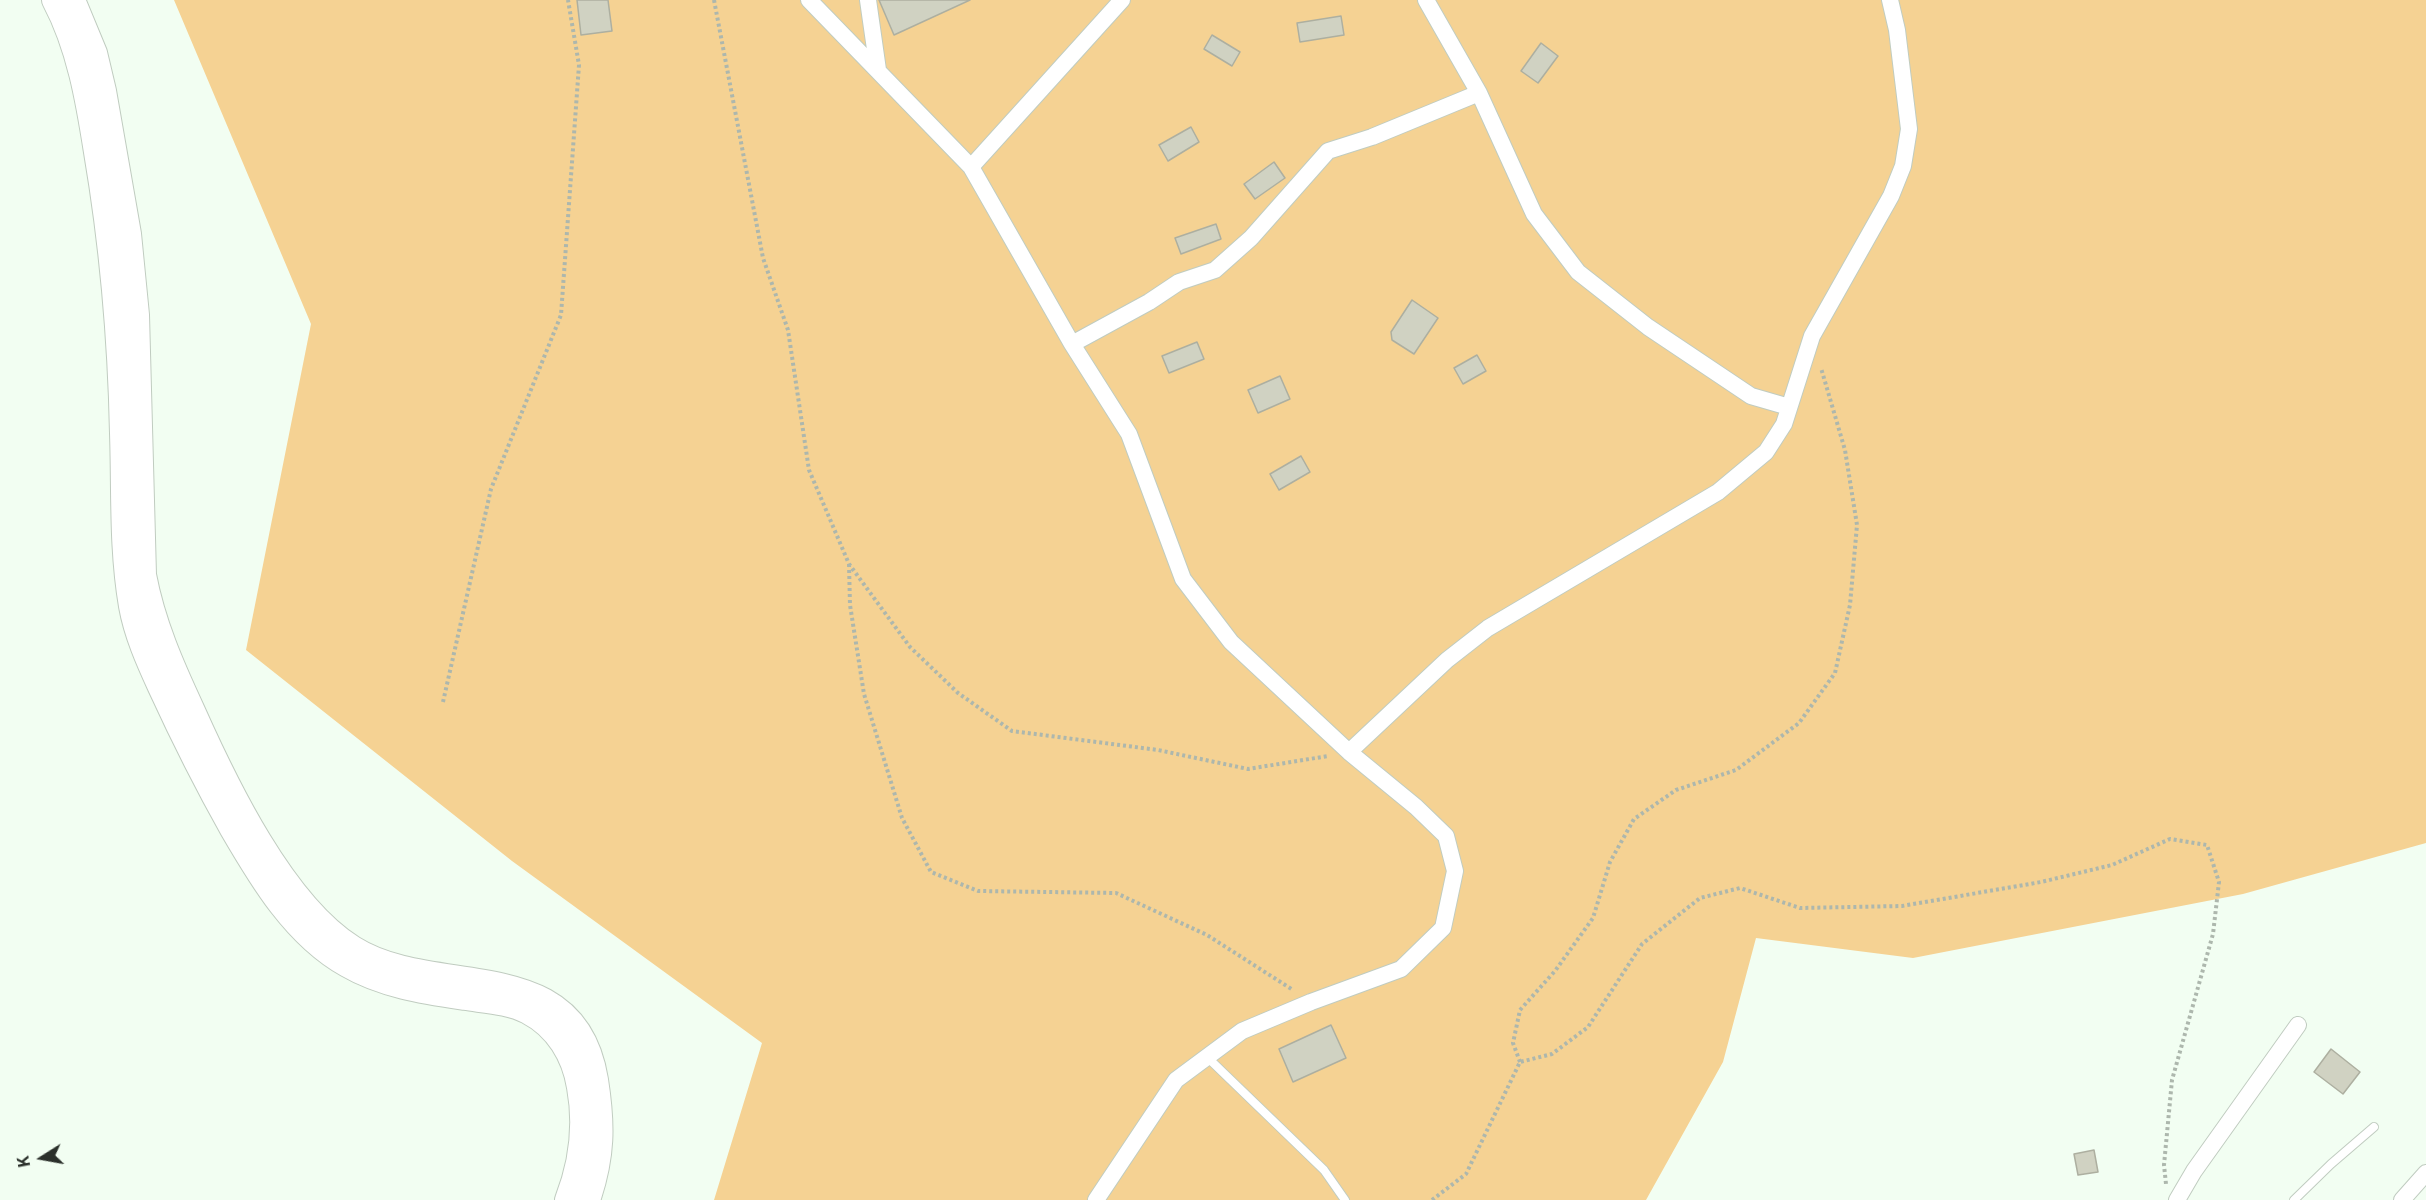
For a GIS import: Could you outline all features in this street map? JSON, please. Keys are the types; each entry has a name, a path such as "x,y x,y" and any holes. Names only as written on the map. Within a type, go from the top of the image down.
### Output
{"main road":[{"path":"54,0 62,16 89,104 108,217 118,326 123,436 122,520 131,609 138,635 175,719 231,827 259,874 288,914 319,945 345,964 374,978 404,987 499,1003 527,1011 554,1033 568,1050 576,1071 584,1120 583,1140 567,1200"},
{"path":"73,0 94,53 104,91 129,234 137,315 144,575 150,607 164,645 216,763 274,865 301,900 324,924 353,948 375,958 405,969 480,980 530,992 554,1006 571,1021 594,1067 600,1107 602,1139 588,1200"}],"street":[{"path":"809,0 971,166 1072,344 1129,434 1183,579 1231,642 1349,752 1416,807 1446,836 1455,871 1443,928 1401,969 1311,1002 1242,1031 1176,1080 1096,1200"},
{"path":"868,0 878,70"},
{"path":"971,166 1122,0"},
{"path":"1426,0 1479,93 1534,214 1578,272 1648,327 1751,396 1789,407"},
{"path":"1349,752 1447,660 1488,628 1718,492 1766,452 1784,424 1812,336 1891,196 1903,166 1909,129 1897,30 1890,0"},
{"path":"1072,344 1149,302 1179,282 1215,270 1251,238 1328,151 1372,137 1479,93"},
{"path":"2171,1194 2194,1171 2298,1025"},
{"path":"2402,1200 2426,1173"}],"lane":[{"path":"1207,1057 1324,1170 1345,1200"},
{"path":"2294,1200 2374,1127"}],"path":[{"path":"443,702 491,489 561,315 579,65 568,0"},
{"path":"714,0 763,258 788,330 809,470 849,564 910,647 958,693 1012,731 1158,750 1248,769 1349,752"},
{"path":"1432,1200 1466,1174 1520,1062 1513,1043 1520,1010 1555,971 1593,918 1610,862 1634,819 1676,790 1736,770 1798,723 1835,673 1850,605 1857,525 1845,450 1812,336"},
{"path":"849,564 850,605 864,694 902,818 931,872 978,891 1116,893 1207,935 1311,1002"},
{"path":"1520,1062 1552,1054 1588,1027 1642,944 1700,898 1740,888 1800,908 1902,906 2041,882 2112,865 2170,839 2207,845 2219,882 2218,892 2212,934 2172,1080 2164,1165 2171,1194"}],"shaded area":[{"path":"174,0 2426,0 2426,843 2243,894 1913,958 1756,938 1723,1062 1646,1200 714,1200 762,1043 512,861 246,650 311,324"}],"building":[{"path":"577,0 608,0 612,31 581,35"},
{"path":"879,0 970,0 894,35"},
{"path":"1341,16 1344,35 1300,42 1297,23"},
{"path":"1212,35 1240,52 1232,66 1204,49"},
{"path":"1541,43 1558,56 1538,83 1521,71"},
{"path":"1191,127 1199,142 1168,161 1159,145"},
{"path":"1274,162 1285,178 1255,199 1244,184"},
{"path":"1216,224 1221,239 1181,254 1175,238"},
{"path":"1412,300 1438,318 1414,354 1392,340 1391,332"},
{"path":"1197,342 1204,359 1169,373 1162,356"},
{"path":"1477,355 1486,371 1463,384 1454,368"},
{"path":"1280,376 1290,399 1258,413 1248,390"},
{"path":"1301,456 1310,472 1279,490 1270,474"},
{"path":"1331,1025 1346,1058 1293,1082 1279,1049"},
{"path":"2331,1049 2360,1072 2343,1094 2314,1072"},
{"path":"2094,1150 2098,1172 2078,1175 2074,1154"}]}
